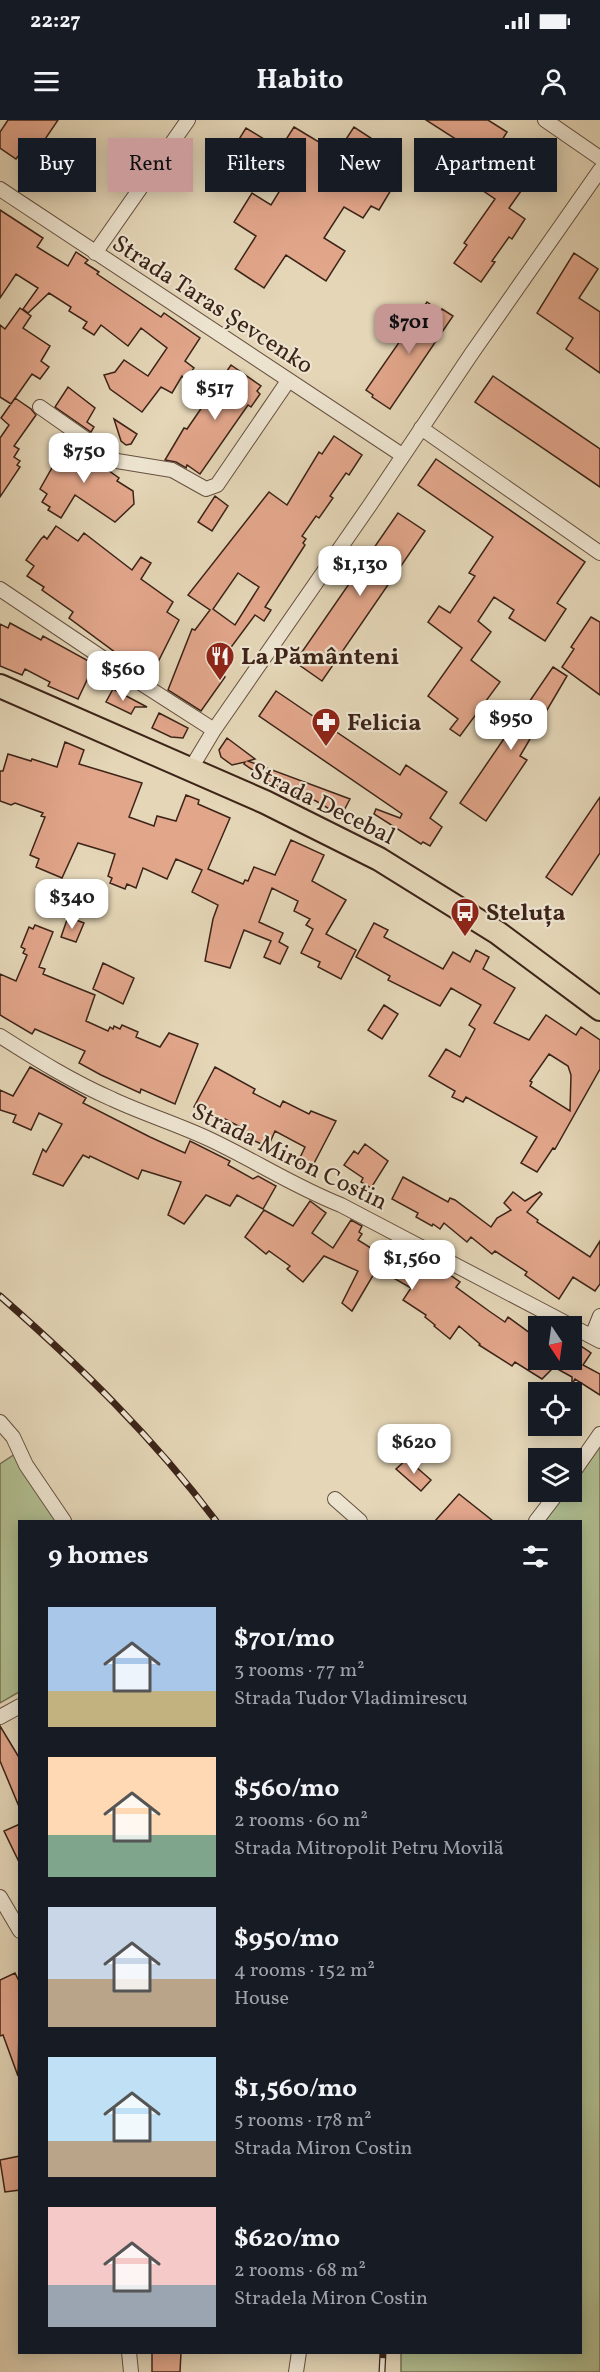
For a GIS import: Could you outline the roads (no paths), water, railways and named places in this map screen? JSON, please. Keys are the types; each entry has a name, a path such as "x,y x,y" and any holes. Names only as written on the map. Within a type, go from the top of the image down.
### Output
{"main road":[{"name":"Strada Decebal","path":"0,686 320,828 405,874 526,952 600,1009"}],"street":[{"path":"95,253 188,120"},
{"path":"545,120 600,158"},
{"path":"190,770 214,730 600,170"},
{"name":"Strada Taras Șevcenko","path":"0,189 247,350 288,381 402,455"},
{"path":"39,407 117,461 172,470 206,489 217,485 288,381"},
{"path":"421,428 600,553"},
{"path":"0,589 112,665 214,730"},
{"name":"Strada Miron Costin","path":"0,1036 75,1082 114,1101 209,1139 596,1338 600,1316"},
{"path":"0,1422 14,1437 26,1465 63,1520"},
{"path":"582,1460 600,1434"},
{"path":"335,1499 359,1520"},
{"path":"537,1520 551,1502"},
{"path":"0,1717 18,1707"},
{"path":"0,1897 18,1927"},
{"path":"129,2354 131,2372"},
{"path":"296,2372 298,2354"}],"railway":[{"path":"0,1296 87,1376 141,1431 215,1520"},
{"path":"382,2372 383,2354"}],"place":[{"name":"La Pământeni","path":"220,682"},
{"name":"Felicia","path":"326,748"},
{"name":"Steluța","path":"465,938"}]}
